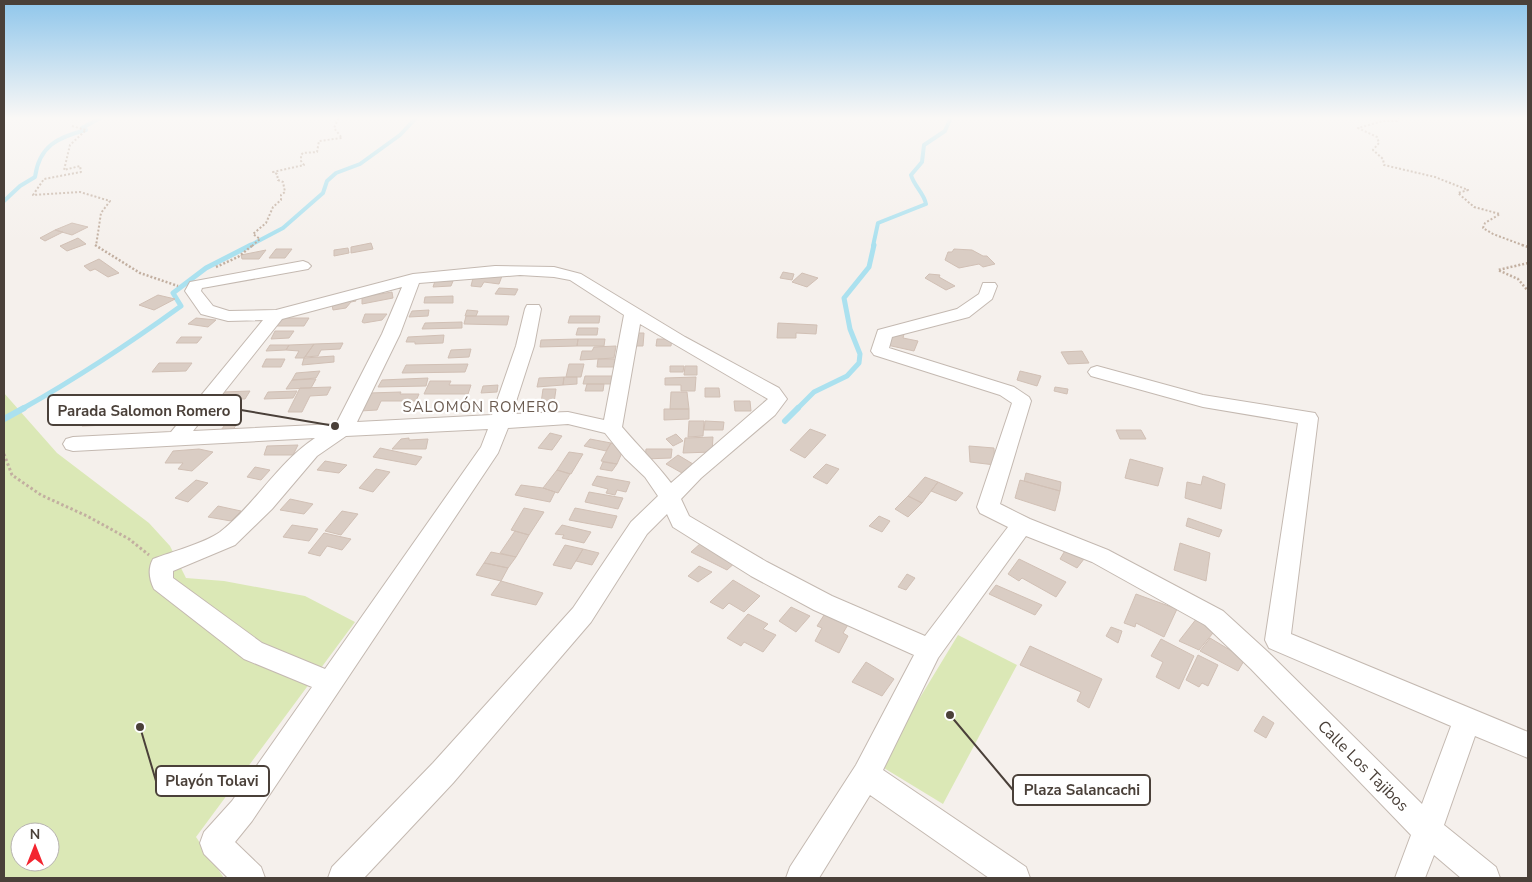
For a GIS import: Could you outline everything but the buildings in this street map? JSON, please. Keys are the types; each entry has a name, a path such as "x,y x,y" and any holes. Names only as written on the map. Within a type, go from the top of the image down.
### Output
{"street":[{"path":"303,266 196,285 193,291 207,310 228,316 276,315 413,279 495,271 554,272 575,277 679,341 750,379 778,399 768,411 670,495 639,528 582,615 444,773 343,878"},
{"path":"330,683 252,651 162,582 161,564 179,560 227,540 264,503 310,452 344,428 391,334 413,279"},
{"name":"Calle Los Tajibos","path":"989,286 986,296 963,313 884,334 880,351 1007,390 1022,401 988,507 1022,525 1100,556 1214,618 1253,654 1427,830 1485,878"},
{"path":"250,878 215,843 242,811 491,448 526,346 533,309"},
{"path":"612,428 633,313"},
{"path":"176,439 276,315"},
{"path":"1097,372 1203,401 1308,418 1278,640"},
{"path":"73,444 338,432 568,418 612,428 670,495 681,521 759,569 823,603 929,650"},
{"path":"800,878 866,776 929,650 1022,525"},
{"path":"1253,654 1278,640 1528,746"},
{"path":"1410,878 1467,719"},
{"path":"866,776 1015,878"}],"path":[{"path":"67,158 64,170 80,166 81,172 44,179 33,195 80,192 110,201 101,212 95,245 140,273 193,291"},
{"path":"210,282 216,274 214,268 238,257 260,240 253,234 264,224 272,207 281,200 281,195 285,192 283,182 278,180 277,174 273,172 304,165 301,162 301,158"},
{"path":"1382,158 1384,165 1435,177 1468,190 1458,193 1464,201 1474,207 1500,214 1485,223 1482,228 1528,247"},
{"path":"1528,263 1498,270 1518,279 1528,291"},
{"path":"4,454 12,475 41,495 87,516 129,539 161,564"}],"green space":[{"path":"4,393 57,453 149,523 170,546 186,578 224,581 305,596 355,622 196,837 224,878 4,878"},
{"path":"958,635 1017,665 943,804 879,765"}],"waterway":[{"path":"4,201 20,186 35,177 41,158"},
{"path":"249,246 283,228 323,193 327,181 336,173 360,164 368,158"},
{"path":"873,246 878,223 926,204 911,175 922,162 922,158"},
{"path":"22,409 83,373 162,320 181,306 173,293 206,268 251,245"},
{"path":"785,421 814,392 847,376 859,363 860,354 850,329 844,298 869,267 874,245"},
{"path":"4,419 24,408"}],"place":[{"name":"Parada Salomon Romero","path":"335,426"},
{"name":"Plaza Salancachi","path":"950,715"},
{"name":"Playón Tolavi","path":"140,727"}],"district":[{"name":"SALOMÓN ROMERO","path":"481,407"}]}
